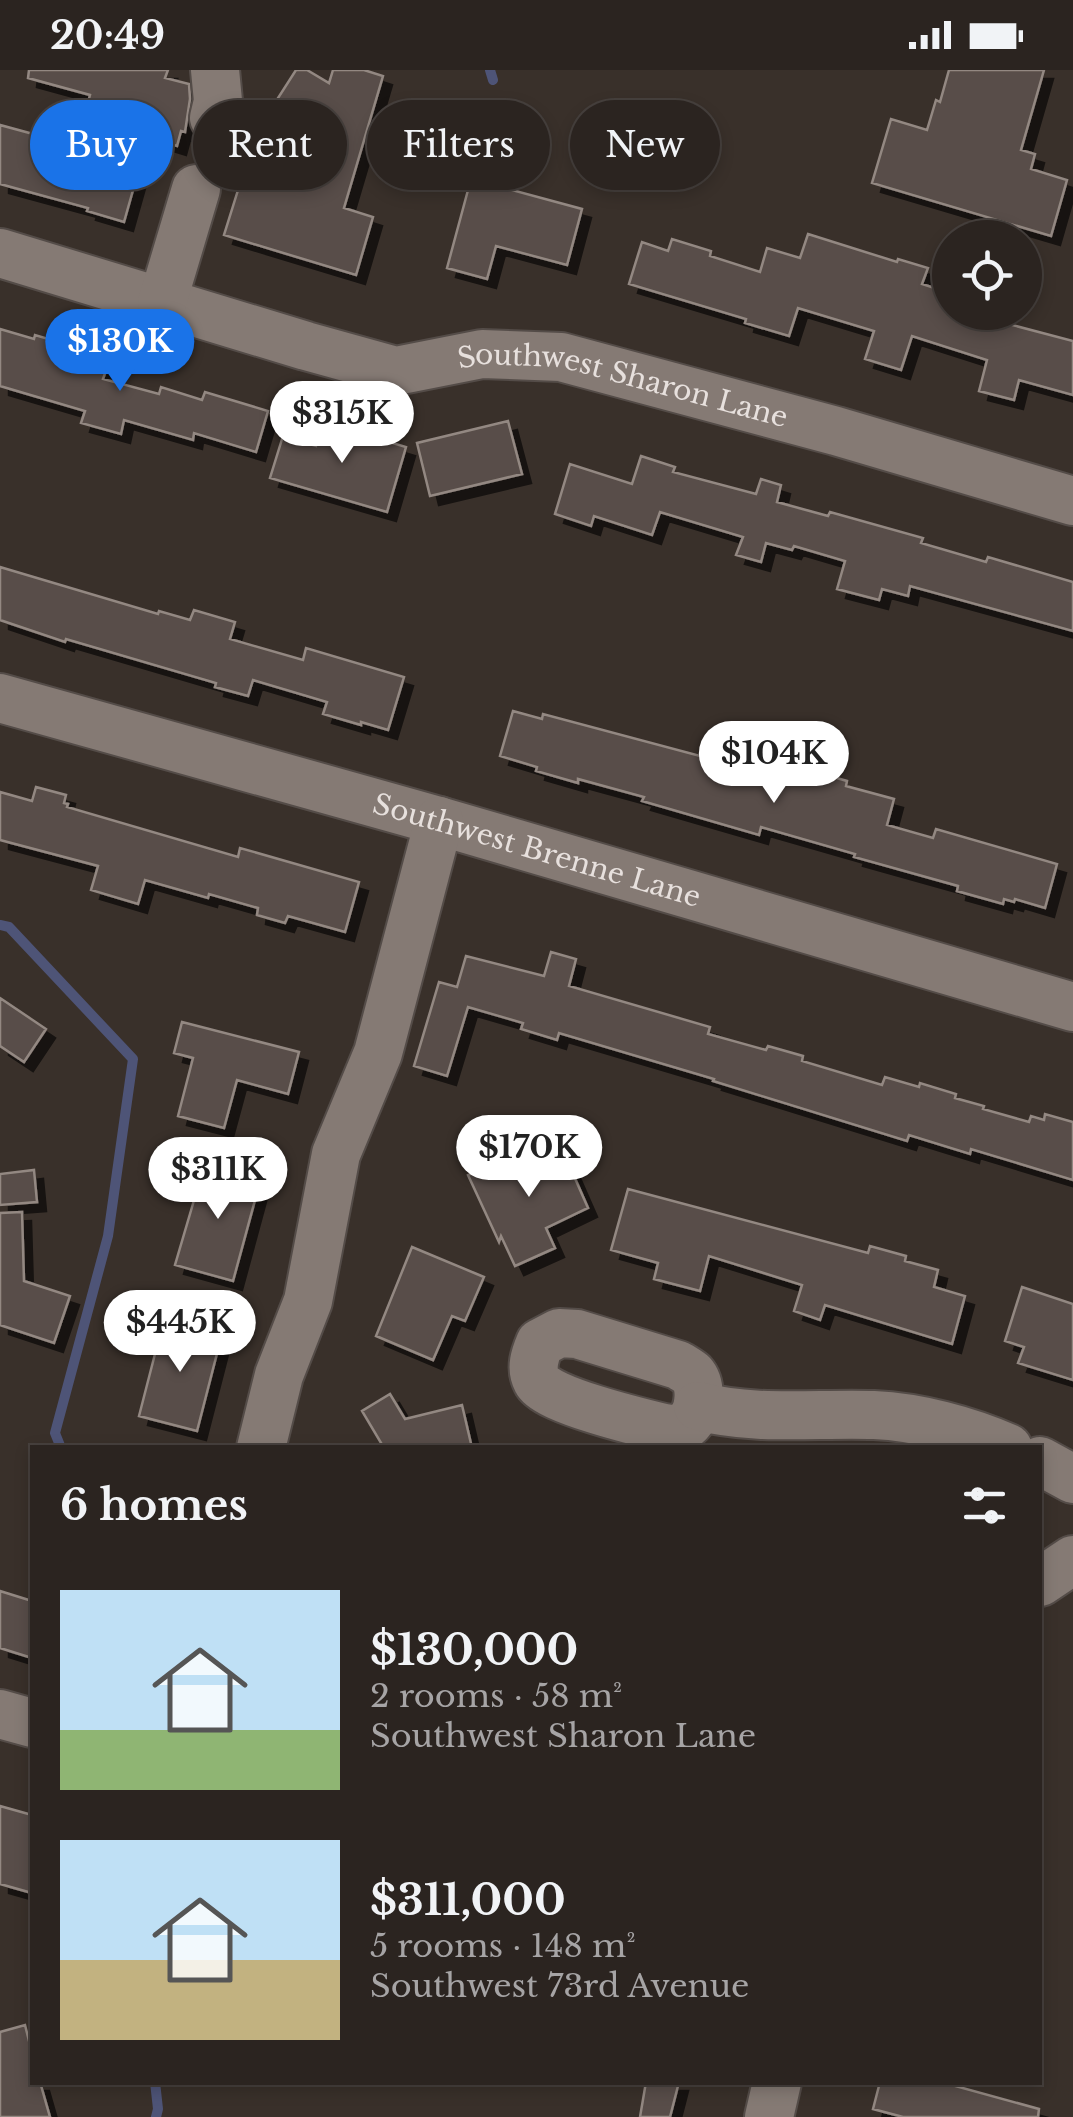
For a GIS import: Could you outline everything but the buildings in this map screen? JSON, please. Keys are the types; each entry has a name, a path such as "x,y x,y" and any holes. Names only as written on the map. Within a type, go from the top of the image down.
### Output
{"street":[{"path":"215,70 218,100"},
{"path":"162,302 196,190"},
{"name":"Southwest Sharon Lane","path":"0,253 396,371 482,354 561,358 836,431 1073,500"},
{"name":"Southwest Brenne Lane","path":"0,698 440,821 1073,1008"},
{"path":"262,1445 279,1374 308,1301 336,1154 378,1053 440,821"},
{"path":"698,1406 739,1415 878,1415 956,1430 999,1445"},
{"path":"1042,1463 1073,1479"},
{"path":"1042,1581 1073,1560"},
{"path":"0,1714 30,1722"},
{"path":"769,2117 776,2085"}],"waterway":[{"path":"490,70 493,80"},
{"path":"0,925 9,927 133,1059 108,1236 55,1433 60,1445"},
{"path":"155,2085 156,2117"}]}
